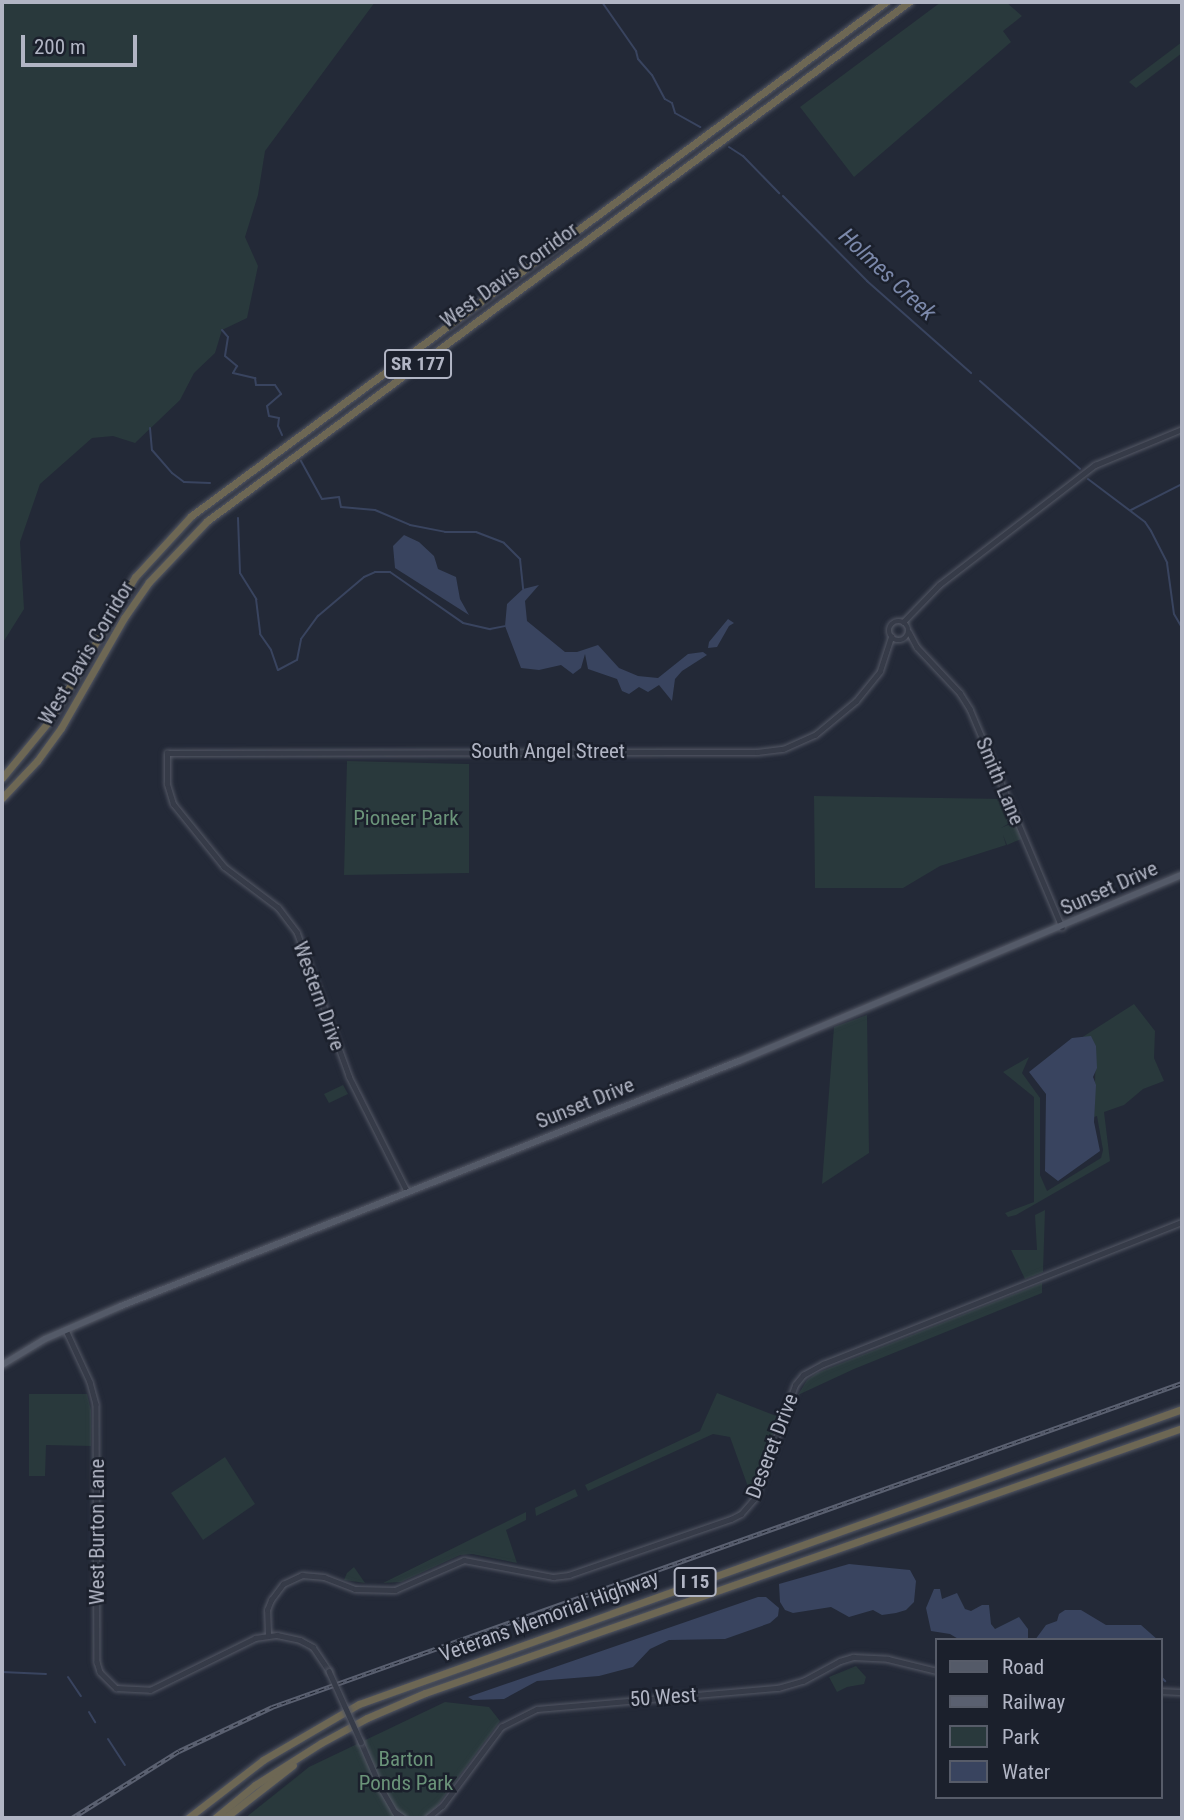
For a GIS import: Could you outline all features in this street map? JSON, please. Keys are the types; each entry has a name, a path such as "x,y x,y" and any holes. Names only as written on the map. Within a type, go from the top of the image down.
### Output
{"highway":[{"name":"West Davis Corridor","path":"2,778 49,721 135,577 191,516 886,2"},
{"name":"West Davis Corridor","path":"2,798 37,761 61,728 141,594 197,530 909,2"},
{"name":"Veterans Memorial Highway","path":"186,1818 311,1730 359,1704 405,1685 1182,1409"},
{"name":"Veterans Memorial Highway","path":"215,1818 282,1766 340,1732 425,1693 1182,1428"},
{"path":"225,1818 340,1732"}],"main road":[{"name":"Sunset Drive","path":"2,1365 66,1330 1063,928 1182,875"}],"street":[{"path":"891,637 890,626 903,622 939,585 1095,465 1182,429"},
{"path":"909,630 914,613"},
{"name":"Smith Lane","path":"903,622 917,647 960,693 970,709 1063,928"},
{"name":"South Angel Street","path":"167,753 757,752 804,742 836,720 873,681 888,653 909,630"},
{"name":"Smith Lane","path":"891,637 917,647"},
{"name":"South Angel Street","path":"888,653 891,637"},
{"name":"Western Drive","path":"167,753 167,783 173,804 215,857 278,908 297,933 349,1077 407,1192"},
{"name":"Deseret Drive","path":"268,1635 267,1610 271,1600 283,1584 302,1575 324,1577 355,1589 395,1590 464,1560 554,1577 569,1575 730,1519 741,1514 754,1499 795,1385 803,1375 823,1364 1182,1222"},
{"name":"West Burton Lane","path":"66,1330 90,1382 96,1404 97,1662 100,1672 116,1688 139,1692 159,1687 256,1638 268,1635"},
{"path":"268,1635 300,1640 319,1654 380,1788 398,1818"},
{"name":"50 West","path":"421,1818 427,1817 442,1806 501,1727 537,1709 778,1688 803,1681 853,1657 888,1659 936,1671"},
{"path":"1163,1691 1182,1692"},
{"path":"394,1810 404,1818"}],"green space":[{"path":"2,2 375,2 265,151 258,195 245,237 258,266 247,318 222,330 215,353 194,373 180,400 135,443 113,436 92,438 40,484 20,542 24,609 2,644"},
{"path":"941,2 1006,2 1022,16 1003,31 1011,42 854,177 800,107"},
{"path":"1182,42 1182,53 1136,88 1129,82"},
{"name":"Pioneer Park","path":"347,761 469,764 469,873 344,875"},
{"path":"814,796 1004,799 1013,821 1001,828 1015,822 1021,839 1007,845 1003,835 1006,845 940,866 903,888 815,888"},
{"path":"1134,1004 1155,1031 1154,1058 1164,1081 1143,1089 1124,1105 1104,1112 1110,1161 1008,1217 1005,1213 1034,1202 1034,1097 1003,1072 1029,1057 1022,1073 1040,1098 1040,1175 1047,1191 1101,1158 1103,1150 1097,1116 1094,1117 1096,1046 1081,1038"},
{"path":"867,1015 869,1153 822,1184 834,1027"},
{"path":"343,1085 348,1094 329,1103 324,1094"},
{"path":"1045,1210 1043,1272 1025,1279 1011,1250 1037,1250 1035,1215"},
{"path":"1042,1283 1042,1293 854,1369 798,1395 807,1380 817,1373"},
{"path":"717,1393 779,1417 751,1495 730,1437 713,1434 588,1491 585,1485 700,1431"},
{"path":"29,1394 87,1394 91,1410 91,1446 46,1445 45,1476 29,1476"},
{"path":"225,1457 255,1504 203,1540 171,1493"},
{"path":"575,1489 578,1496 536,1516 535,1508"},
{"path":"526,1512 526,1520 506,1530 517,1563 472,1554 460,1555 401,1582 383,1583"},
{"path":"354,1567 365,1583 344,1580"},
{"path":"856,1666 866,1677 864,1684 837,1692 829,1677"},
{"name":"Barton Ponds Park","path":"445,1702 489,1707 500,1721 437,1806 423,1818 245,1818 309,1767"}],"water":[{"path":"404,535 419,542 434,556 438,569 456,577 460,599 469,615 395,568 393,546"},
{"path":"539,585 525,601 527,621 565,652 577,652 598,645 619,668 638,676 658,678 688,654 703,652 707,655 682,671 675,679 672,701 659,685 648,692 639,687 629,694 622,691 617,679 588,669 585,654 581,668 573,674 561,665 539,670 521,668 505,626 507,604 523,589"},
{"path":"728,619 734,623 729,626 717,647 708,648 709,642"},
{"path":"1091,1036 1096,1046 1097,1068 1093,1077 1096,1085 1094,1122 1100,1151 1058,1181 1045,1171 1046,1094 1029,1072 1072,1038"},
{"path":"849,1564 910,1570 916,1581 914,1602 906,1610 882,1615 873,1610 849,1617 831,1607 793,1613 785,1610 780,1602 779,1584"},
{"path":"934,1589 940,1589 942,1599 957,1593 965,1609 971,1611 982,1605 989,1605 991,1624 995,1629 1019,1617 1028,1629 1028,1638 957,1638 950,1634 931,1631 926,1608"},
{"path":"758,1597 766,1597 779,1608 778,1616 770,1623 725,1639 669,1640 650,1649 633,1667 599,1676 537,1681 504,1699 473,1700 468,1697"},
{"path":"1065,1610 1081,1610 1106,1625 1141,1625 1156,1638 1036,1638 1046,1625 1057,1621 1059,1614"}],"waterway":[{"name":"Holmes Creek","path":"602,2 636,51 638,59 652,75 665,99 672,103 675,113 700,127"},
{"name":"Holmes Creek","path":"729,147 743,156 779,193"},
{"name":"Holmes Creek","path":"783,196 867,281 971,373"},
{"path":"222,330 228,337 225,356 237,366 233,373 255,378 256,385 275,385 281,394 267,406 269,416 279,418 278,426 282,435"},
{"name":"Holmes Creek","path":"980,381 1080,469"},
{"path":"150,428 152,450 172,473 184,482 210,483"},
{"path":"301,461 322,499 339,497 341,507 375,510 410,525 445,532 476,532 504,543 520,559 523,589"},
{"name":"Holmes Creek","path":"1088,479 1145,522 1151,531 1167,563 1174,614 1182,628"},
{"path":"1131,510 1182,484"},
{"path":"238,518 240,573 256,599 260,634 271,650 278,670 297,660 301,639 318,616 364,577 375,572 390,572 463,623 490,629 505,626"},
{"path":"2,1672 46,1674"},
{"path":"68,1677 81,1696"},
{"path":"89,1712 95,1722"},
{"path":"108,1739 125,1765"}],"railway":[{"path":"72,1818 179,1751 272,1707 1182,1383"}]}
